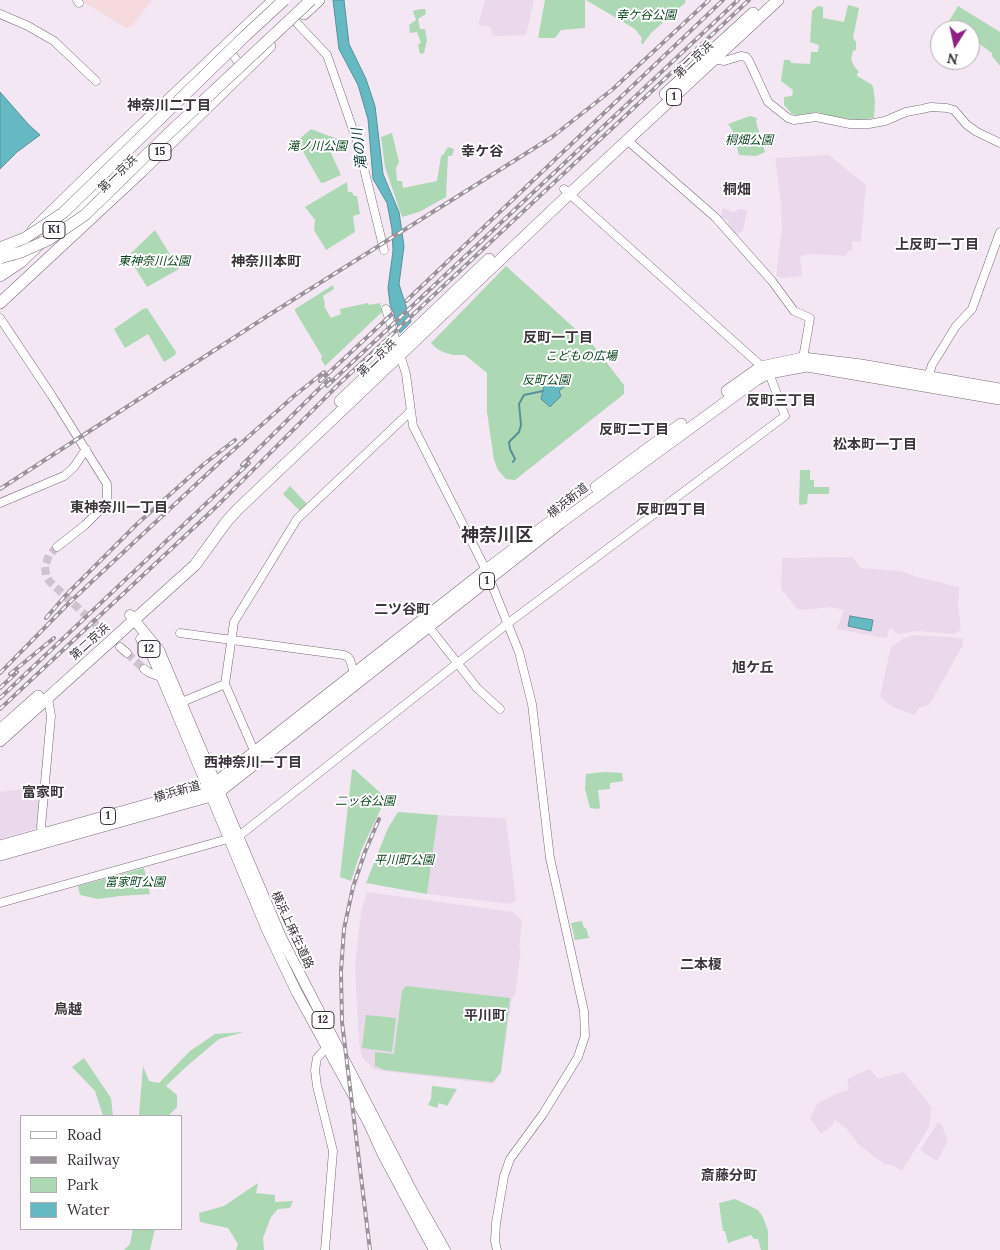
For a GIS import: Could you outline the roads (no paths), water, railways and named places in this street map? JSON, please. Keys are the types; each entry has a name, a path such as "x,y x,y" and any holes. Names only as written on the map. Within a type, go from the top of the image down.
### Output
{"highway":[{"name":"第一京浜","path":"0,267 39,223 274,0"},
{"name":"K1","path":"0,248 25,238 62,213 284,0"},
{"name":"K1","path":"88,222 107,182 247,42 294,0"},
{"name":"K1","path":"0,276 21,262 249,48 303,0"},
{"name":"K1","path":"0,258 21,252 48,240 85,215 311,0"},
{"name":"第一京浜","path":"0,303 88,222 319,0"},
{"name":"第二京浜","path":"0,741 48,698 190,561 230,508 767,0"},
{"name":"第二京浜","path":"566,191 627,140 778,0"},
{"name":"横浜新道","path":"0,855 44,838 213,790 488,574 756,380 765,370 803,358 861,365 1000,389"},
{"name":"横浜新道","path":"765,370 807,366 1000,398"},
{"name":"横浜新道","path":"213,790 256,752 428,627 488,574"},
{"name":"第二京浜","path":"0,730 130,620"},
{"name":"横浜新道","path":"0,846 44,838"}],"main road":[{"name":"横浜上麻生道路","path":"130,620 159,650 167,679 213,790 239,836 281,937 383,1155 434,1250"},
{"name":"横浜上麻生道路","path":"167,679 182,702 228,839 267,930 296,990 330,1044 445,1250"}],"street":[{"path":"0,14 28,26 54,42 96,81"},
{"path":"295,21 327,55 358,144 384,250"},
{"path":"225,45 244,71"},
{"path":"715,59 724,61 741,56 746,57 768,102 788,118 794,120 816,117 850,124 869,124 884,121 906,112 931,107 947,108 954,110 967,125 977,132 1000,143"},
{"path":"627,140 715,217 772,281 794,311 810,318 803,358"},
{"path":"239,836 507,624 785,416 765,370 566,191"},
{"path":"928,377 932,365 956,326 972,309 1000,232"},
{"path":"386,308 406,374 413,426 488,574 519,652 532,704 550,858 584,1011 585,1033 583,1045 543,1114 510,1159 504,1176 496,1223 497,1250"},
{"path":"0,318 107,484 107,501 93,517 57,547"},
{"path":"256,752 225,684 234,622 297,519 410,412"},
{"path":"0,504 64,476 74,467 86,449"},
{"path":"428,627 477,688 500,709"},
{"path":"180,633 348,657 356,679"},
{"path":"120,647 127,653"},
{"path":"146,671 167,679"},
{"path":"182,702 225,684"},
{"path":"44,838 42,827 44,783 49,751 51,716 48,698"},
{"path":"0,903 228,839"},
{"path":"325,1250 333,1151 317,1086 315,1070 317,1058 330,1044"}],"water":[{"path":"333,0 344,0 349,44 366,79 375,106 383,174 399,212 404,246 399,284 411,322 400,333 390,304 388,288 393,251 392,229 387,203 373,179 368,119 358,85 339,49"},
{"path":"0,92 40,135 17,152 0,169"},
{"path":"560,376 565,386 559,391 561,396 550,407 541,399 546,377"},
{"path":"850,616 873,620 871,631 848,626"}],"waterway":[{"path":"513,462 515,459 509,442 519,432 521,425 519,404 524,395 543,391"}],"tunnel":[{"path":"57,547 49,555 45,566 46,575 50,582 120,647"},
{"path":"127,653 144,669"}],"railway":[{"path":"0,489 272,313 552,137 613,89 709,0"},
{"path":"406,301 723,0"},
{"path":"327,386 738,0"},
{"path":"0,709 217,506 340,383 749,0"},
{"path":"320,381 393,313"},
{"path":"0,673 69,603 220,462 324,372"},
{"path":"242,465 329,379"},
{"path":"46,618 65,596 137,524 204,464 235,440"},
{"path":"0,698 249,463"},
{"path":"10,674 54,638"},
{"path":"0,688 17,672"},
{"path":"370,1250 342,1022 341,971 344,929 353,887 379,819"}],"district":[{"name":"神奈川二丁目","path":"169,106"},
{"name":"幸ケ谷","path":"482,152"},
{"name":"桐畑","path":"737,190"},
{"name":"上反町一丁目","path":"937,245"},
{"name":"神奈川本町","path":"266,262"},
{"name":"反町一丁目","path":"558,338"},
{"name":"反町三丁目","path":"781,401"},
{"name":"反町二丁目","path":"634,430"},
{"name":"松本町一丁目","path":"875,445"},
{"name":"東神奈川一丁目","path":"119,508"},
{"name":"反町四丁目","path":"671,510"},
{"name":"神奈川区","path":"497,536"},
{"name":"二ツ谷町","path":"402,610"},
{"name":"旭ケ丘","path":"753,668"},
{"name":"西神奈川一丁目","path":"253,763"},
{"name":"富家町","path":"43,793"},
{"name":"二本榎","path":"701,965"},
{"name":"鳥越","path":"68,1010"},
{"name":"平川町","path":"485,1016"},
{"name":"斎藤分町","path":"729,1176"}],"park label":[{"name":"幸ケ谷公園","path":"646,16"},
{"name":"桐畑公園","path":"749,141"},
{"name":"滝ノ川公園","path":"317,147"},
{"name":"東神奈川公園","path":"154,262"},
{"name":"こどもの広場","path":"581,357"},
{"name":"反町公園","path":"546,381"},
{"name":"二ッ谷公園","path":"365,802"},
{"name":"平川町公園","path":"404,861"},
{"name":"富家町公園","path":"135,883"}],"water label":[{"name":"滝の川","path":"360,149"}]}
